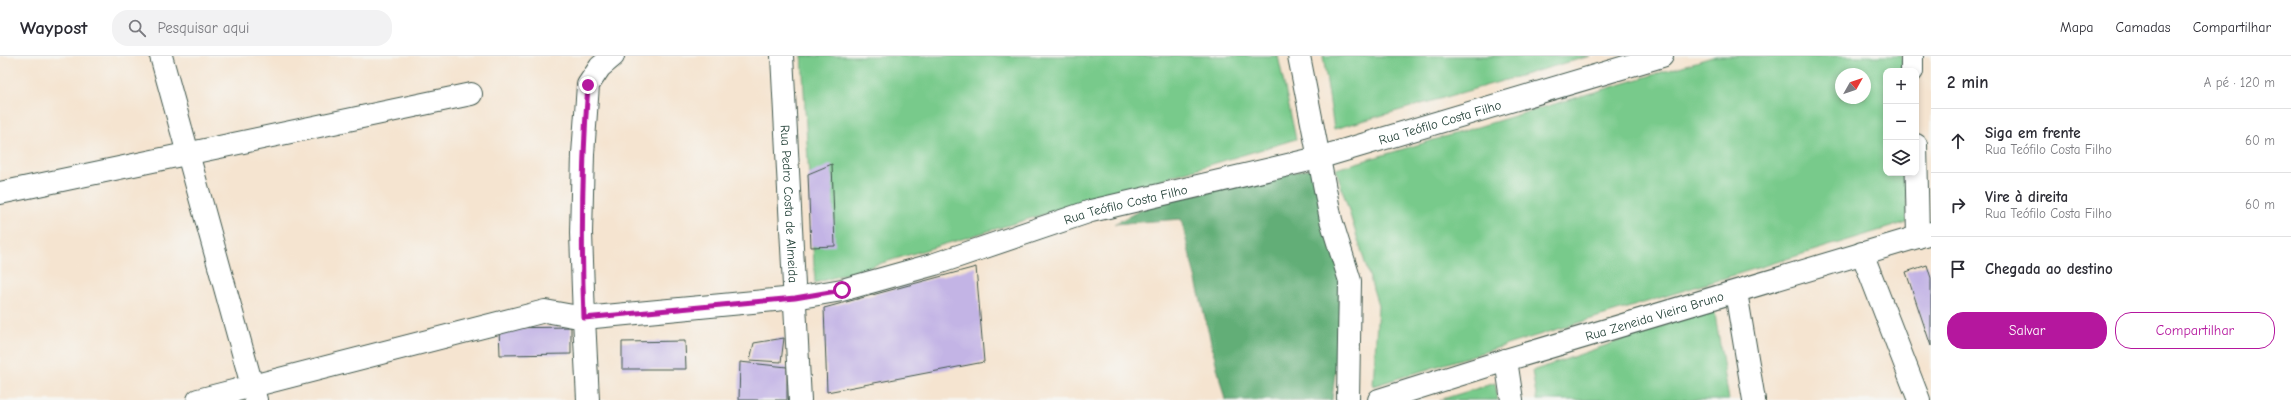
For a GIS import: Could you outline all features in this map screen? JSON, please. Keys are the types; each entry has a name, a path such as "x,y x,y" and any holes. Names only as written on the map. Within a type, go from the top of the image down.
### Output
{"street":[{"path":"161,56 254,393"},
{"name":"Rua Pedro Costa de Almeida","path":"782,56 800,400"},
{"path":"1299,56 1331,220 1350,281 1348,400"},
{"name":"Rua Teófilo Costa Filho","path":"198,400 254,393 545,311 584,318 795,298 842,290 935,264 1091,211 1318,158 1662,56"},
{"path":"1912,56 1912,68"},
{"path":"588,400 581,233 583,154 588,85 604,60"},
{"path":"0,193 471,94"},
{"path":"1919,174 1925,235"},
{"name":"Rua Zeneida Vieira Bruno","path":"1379,400 1506,360 1925,235"},
{"path":"1862,253 1919,400"},
{"path":"1736,292 1754,400"},
{"path":"1506,360 1512,400"}],"green space":[{"path":"802,56 1278,56 1296,139 815,283"},
{"path":"1323,56 1590,56 1334,129"},
{"path":"1716,56 1902,56 1902,68 1883,68 1883,176 1906,176 1907,222 1373,386 1378,305 1336,169"},
{"path":"1312,168 1345,288 1332,400 1225,400 1181,219 1114,224 1152,204"},
{"path":"1714,308 1729,400 1537,400 1532,371"},
{"path":"1495,383 1498,400 1439,400"}],"building":[{"path":"832,164 835,246 811,247 808,174"},
{"path":"1927,265 1931,278 1931,346 1906,272"},
{"path":"976,267 984,362 827,392 824,308"},
{"path":"571,327 571,354 500,355 499,328"},
{"path":"784,338 781,362 750,360 754,343"},
{"path":"685,341 686,369 622,369 622,342"},
{"path":"740,362 787,367 787,400 739,400"}],"route":[{"path":"588,85 583,154 581,233 584,318 795,298 842,290"}]}
